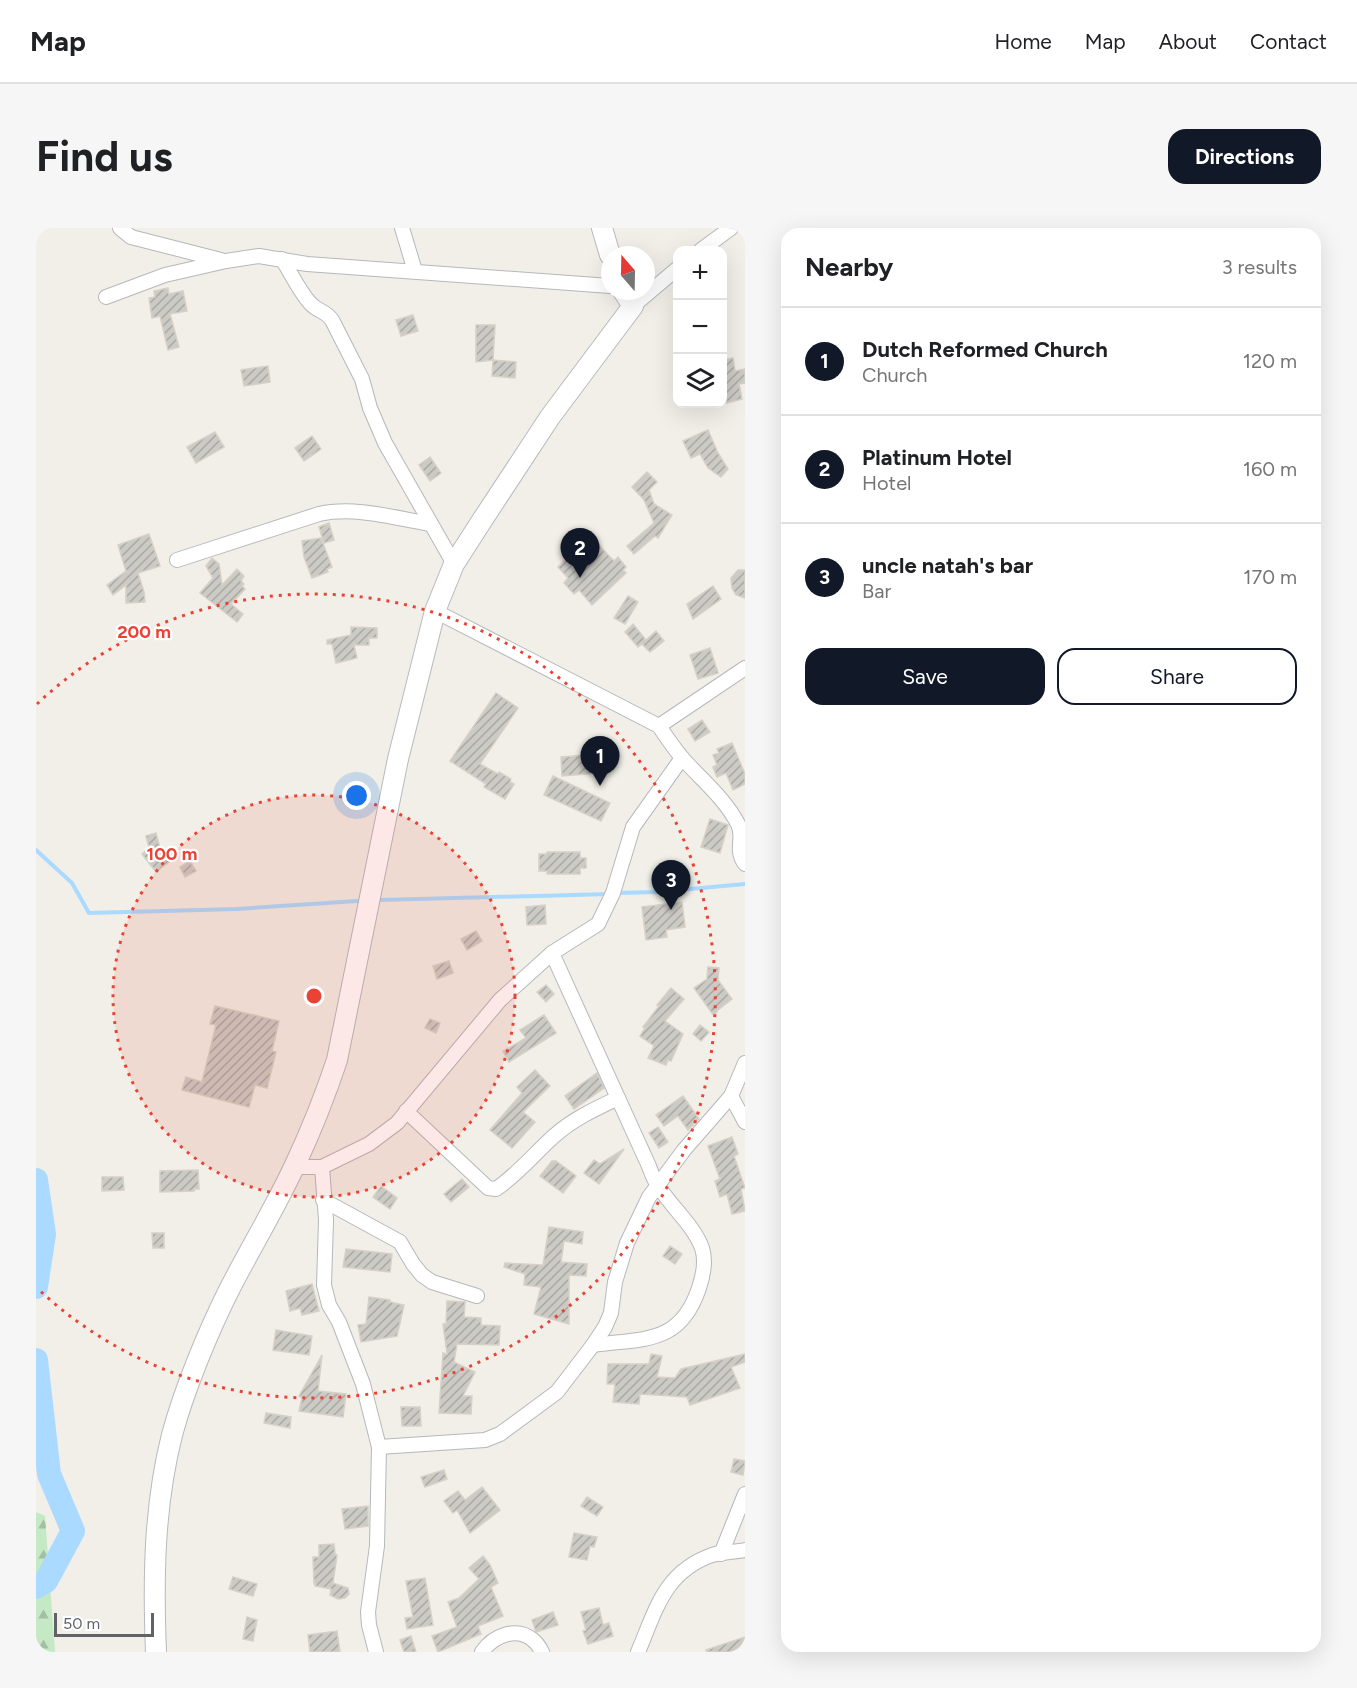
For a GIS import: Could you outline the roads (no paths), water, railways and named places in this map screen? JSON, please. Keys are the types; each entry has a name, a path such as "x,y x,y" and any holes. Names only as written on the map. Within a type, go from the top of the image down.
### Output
{"street":[{"path":"120,228 131,237 153,244 226,261"},
{"path":"402,228 415,271"},
{"path":"602,228 607,246"},
{"path":"706,246 731,228"},
{"path":"106,297 165,275 259,256 307,264 601,285"},
{"path":"282,259 304,296 312,305 327,313 332,320 362,379 370,408 385,443 454,564"},
{"path":"655,282 673,271"},
{"path":"156,1652 155,1578 158,1511 172,1434 197,1362 228,1293 294,1167 322,1104 337,1060 398,759 435,610 454,564 627,300"},
{"path":"177,560 337,510 431,524"},
{"path":"435,610 659,726 682,758 726,804 740,826 738,848 745,864"},
{"path":"659,726 745,668"},
{"path":"294,1167 322,1167 369,1144 397,1123 500,1000 552,952 593,928 602,920 613,894 633,827 682,758"},
{"path":"552,952 657,1184 696,1237 702,1248 704,1260 702,1280 693,1305 673,1329 659,1336 593,1345"},
{"path":"380,1447 485,1440 500,1434 557,1392 605,1327 611,1313 615,1282 627,1243 657,1184 731,1096 745,1063"},
{"path":"731,1096 745,1122"},
{"path":"406,1111 488,1188 496,1189 507,1182 556,1134 583,1114 618,1098"},
{"path":"322,1167 326,1220 324,1285 329,1305 339,1322 363,1384 380,1447 377,1546 368,1612 376,1652"},
{"path":"323,1200 400,1242 413,1264 432,1282 477,1296"},
{"path":"721,1554 745,1494"},
{"path":"639,1652 663,1593 672,1580 699,1561 745,1550"},
{"path":"482,1652 495,1639 506,1634 517,1633 534,1640 542,1652"}],"waterway":[{"path":"36,850 72,883 89,913 237,909 357,901"},
{"path":"617,893 658,892 745,884"},
{"path":"381,900 610,894"},
{"path":"36,1180 44,1234 36,1287"},
{"path":"36,1360 49,1474 73,1531 46,1581 36,1587"}],"place":[{"name":"Platinum Hotel","path":"580,578"},
{"name":"Dutch Reformed Church","path":"600,786"},
{"name":"uncle natah's bar","path":"671,910"}]}
